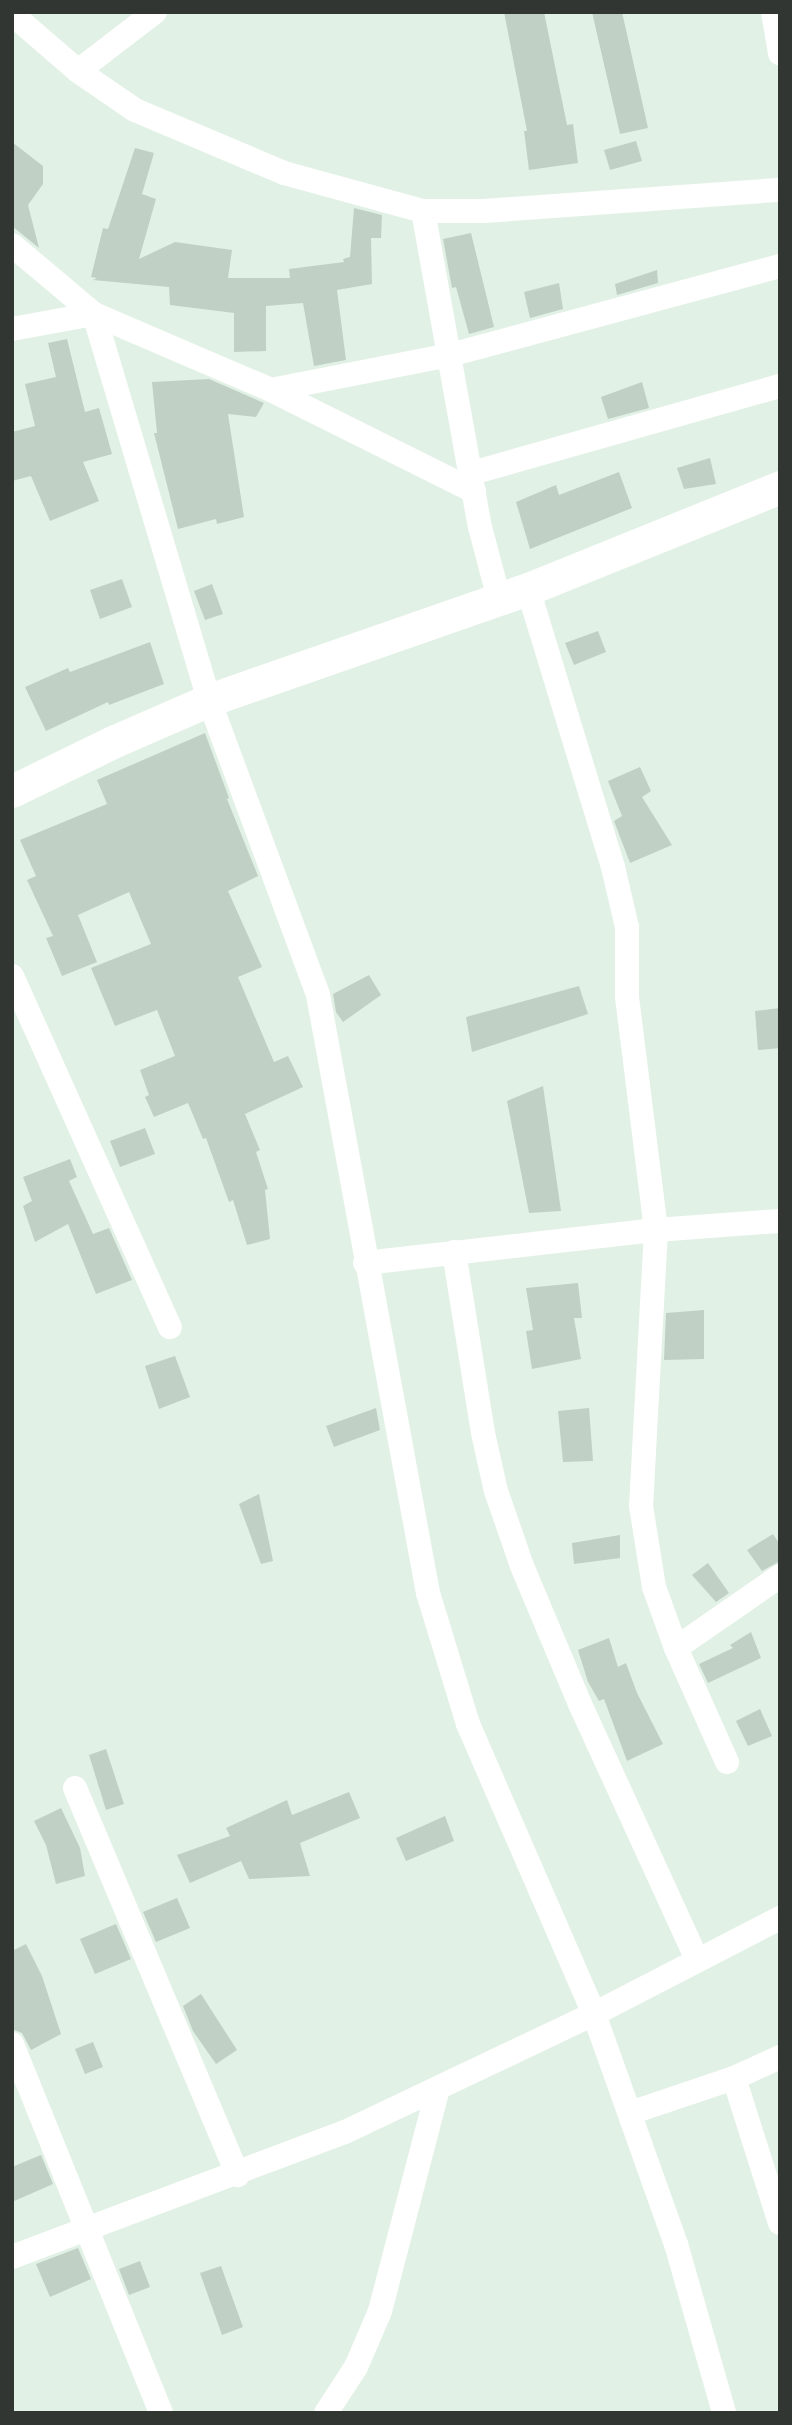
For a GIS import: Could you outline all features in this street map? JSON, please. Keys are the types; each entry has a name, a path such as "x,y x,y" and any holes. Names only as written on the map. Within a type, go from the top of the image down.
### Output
{"street":[{"path":"78,71 155,12"},
{"path":"773,12 780,53"},
{"path":"12,14 78,71 135,110 284,173 423,211 484,211 780,190"},
{"path":"423,211 473,482 613,867 627,927 627,997 656,1230 641,1506 654,1587 676,1648 727,1762"},
{"path":"12,245 94,314 271,390 473,482 780,386"},
{"path":"271,390 450,355 780,265"},
{"path":"12,330 94,314"},
{"path":"94,314 209,700 318,995 365,1263 432,1606 468,1724 594,2014 676,2244 723,2413"},
{"path":"12,791 115,741 209,700 514,594 780,487"},
{"path":"12,976 170,1327"},
{"path":"365,1263 656,1230 780,1221"},
{"path":"454,1252 483,1433 496,1491 522,1566 580,1704 697,1960"},
{"path":"676,1648 780,1576"},
{"path":"75,1788 238,2175"},
{"path":"12,2257 238,2175 345,2132 594,2014 780,1918"},
{"path":"12,2044 161,2413"},
{"path":"629,2113 734,2078 780,2057"},
{"path":"734,2078 780,2223"},
{"path":"326,2413 356,2367 380,2311 439,2088"}],"building":[{"path":"504,12 544,12 567,125 573,124 578,163 529,170 524,131 527,131"},
{"path":"592,12 622,12 648,128 620,134"},
{"path":"636,141 642,161 610,170 604,150"},
{"path":"12,142 43,166 43,184 28,205 39,248 12,226"},
{"path":"135,148 154,153 142,194 156,199 139,259 175,242 232,250 228,278 290,278 289,269 344,262 343,259 350,257 354,208 382,215 381,238 371,238 372,284 337,290 346,360 314,366 303,303 266,306 266,351 234,352 234,313 170,305 169,287 93,280 97,278 91,277 103,228 108,229"},
{"path":"471,233 494,327 469,334 456,287 452,288 443,239"},
{"path":"657,270 658,283 617,295 615,284"},
{"path":"559,283 563,309 530,318 524,292"},
{"path":"67,339 85,412 99,408 112,454 83,462 99,501 50,521 31,476 12,481 12,432 35,426 25,384 56,377 48,343"},
{"path":"209,379 264,403 256,417 228,414 244,517 217,524 216,519 178,529 154,433 157,433 152,382"},
{"path":"642,382 649,408 608,419 601,397"},
{"path":"710,458 716,484 684,489 677,468"},
{"path":"619,472 632,508 530,549 516,502 556,485 559,495"},
{"path":"122,579 132,607 100,619 90,590"},
{"path":"212,584 223,614 205,620 194,591"},
{"path":"598,631 606,652 574,665 565,643"},
{"path":"150,642 164,684 109,705 108,702 46,731 25,687 68,668 70,672"},
{"path":"205,733 229,798 227,799 258,876 228,891 262,967 238,977 274,1062 288,1056 303,1087 245,1114 260,1150 256,1152 268,1189 265,1190 270,1239 247,1245 233,1200 229,1202 206,1138 203,1139 188,1103 154,1117 145,1097 149,1095 140,1070 175,1056 157,1010 115,1026 91,968 151,944 129,892 78,915 97,962 62,976 46,938 53,936 27,880 36,876 20,840 107,804 97,780"},
{"path":"640,767 651,791 642,797 672,845 630,863 614,821 622,816 608,781"},
{"path":"369,975 381,995 343,1022 336,1012 333,994"},
{"path":"579,986 588,1014 472,1052 466,1017"},
{"path":"780,1008 780,1048 758,1050 755,1011"},
{"path":"543,1086 561,1211 529,1213 507,1101"},
{"path":"145,1128 155,1154 120,1167 110,1141"},
{"path":"70,1159 77,1177 69,1181 93,1234 109,1228 132,1280 96,1294 68,1224 35,1242 23,1206 32,1201 23,1177"},
{"path":"578,1283 582,1318 574,1318 581,1359 532,1369 526,1331 533,1330 526,1288"},
{"path":"704,1310 704,1359 664,1360 666,1313"},
{"path":"175,1356 190,1397 159,1409 145,1366"},
{"path":"376,1408 380,1430 334,1447 326,1426"},
{"path":"589,1408 593,1461 563,1462 558,1411"},
{"path":"259,1494 273,1561 261,1564 239,1504"},
{"path":"773,1534 780,1545 780,1561 762,1571 747,1550"},
{"path":"620,1535 620,1558 574,1564 572,1543"},
{"path":"708,1563 729,1593 716,1602 692,1575"},
{"path":"751,1632 761,1658 708,1683 699,1664 733,1648 730,1645"},
{"path":"609,1638 618,1667 626,1663 637,1693 663,1744 627,1761 604,1699 599,1701 588,1682 578,1650"},
{"path":"760,1709 772,1736 748,1746 736,1721"},
{"path":"106,1749 124,1804 106,1810 89,1755"},
{"path":"349,1792 360,1818 300,1843 310,1876 249,1879 241,1861 190,1883 177,1855 230,1836 226,1828 287,1800 292,1815"},
{"path":"61,1808 80,1848 85,1876 56,1884 46,1845 34,1821"},
{"path":"445,1816 454,1841 406,1861 396,1838"},
{"path":"177,1898 190,1928 156,1942 143,1912"},
{"path":"116,1924 131,1959 95,1974 80,1939"},
{"path":"26,1944 42,1976 61,2034 31,2050 22,2033 12,2029 12,1951"},
{"path":"201,1994 237,2050 216,2064 193,2031 183,2006"},
{"path":"93,2042 103,2067 85,2074 75,2049"},
{"path":"41,2155 53,2184 12,2202 12,2167"},
{"path":"78,2248 91,2279 50,2297 36,2264"},
{"path":"140,2261 150,2287 129,2295 119,2269"},
{"path":"221,2266 243,2327 222,2335 200,2273"}]}
